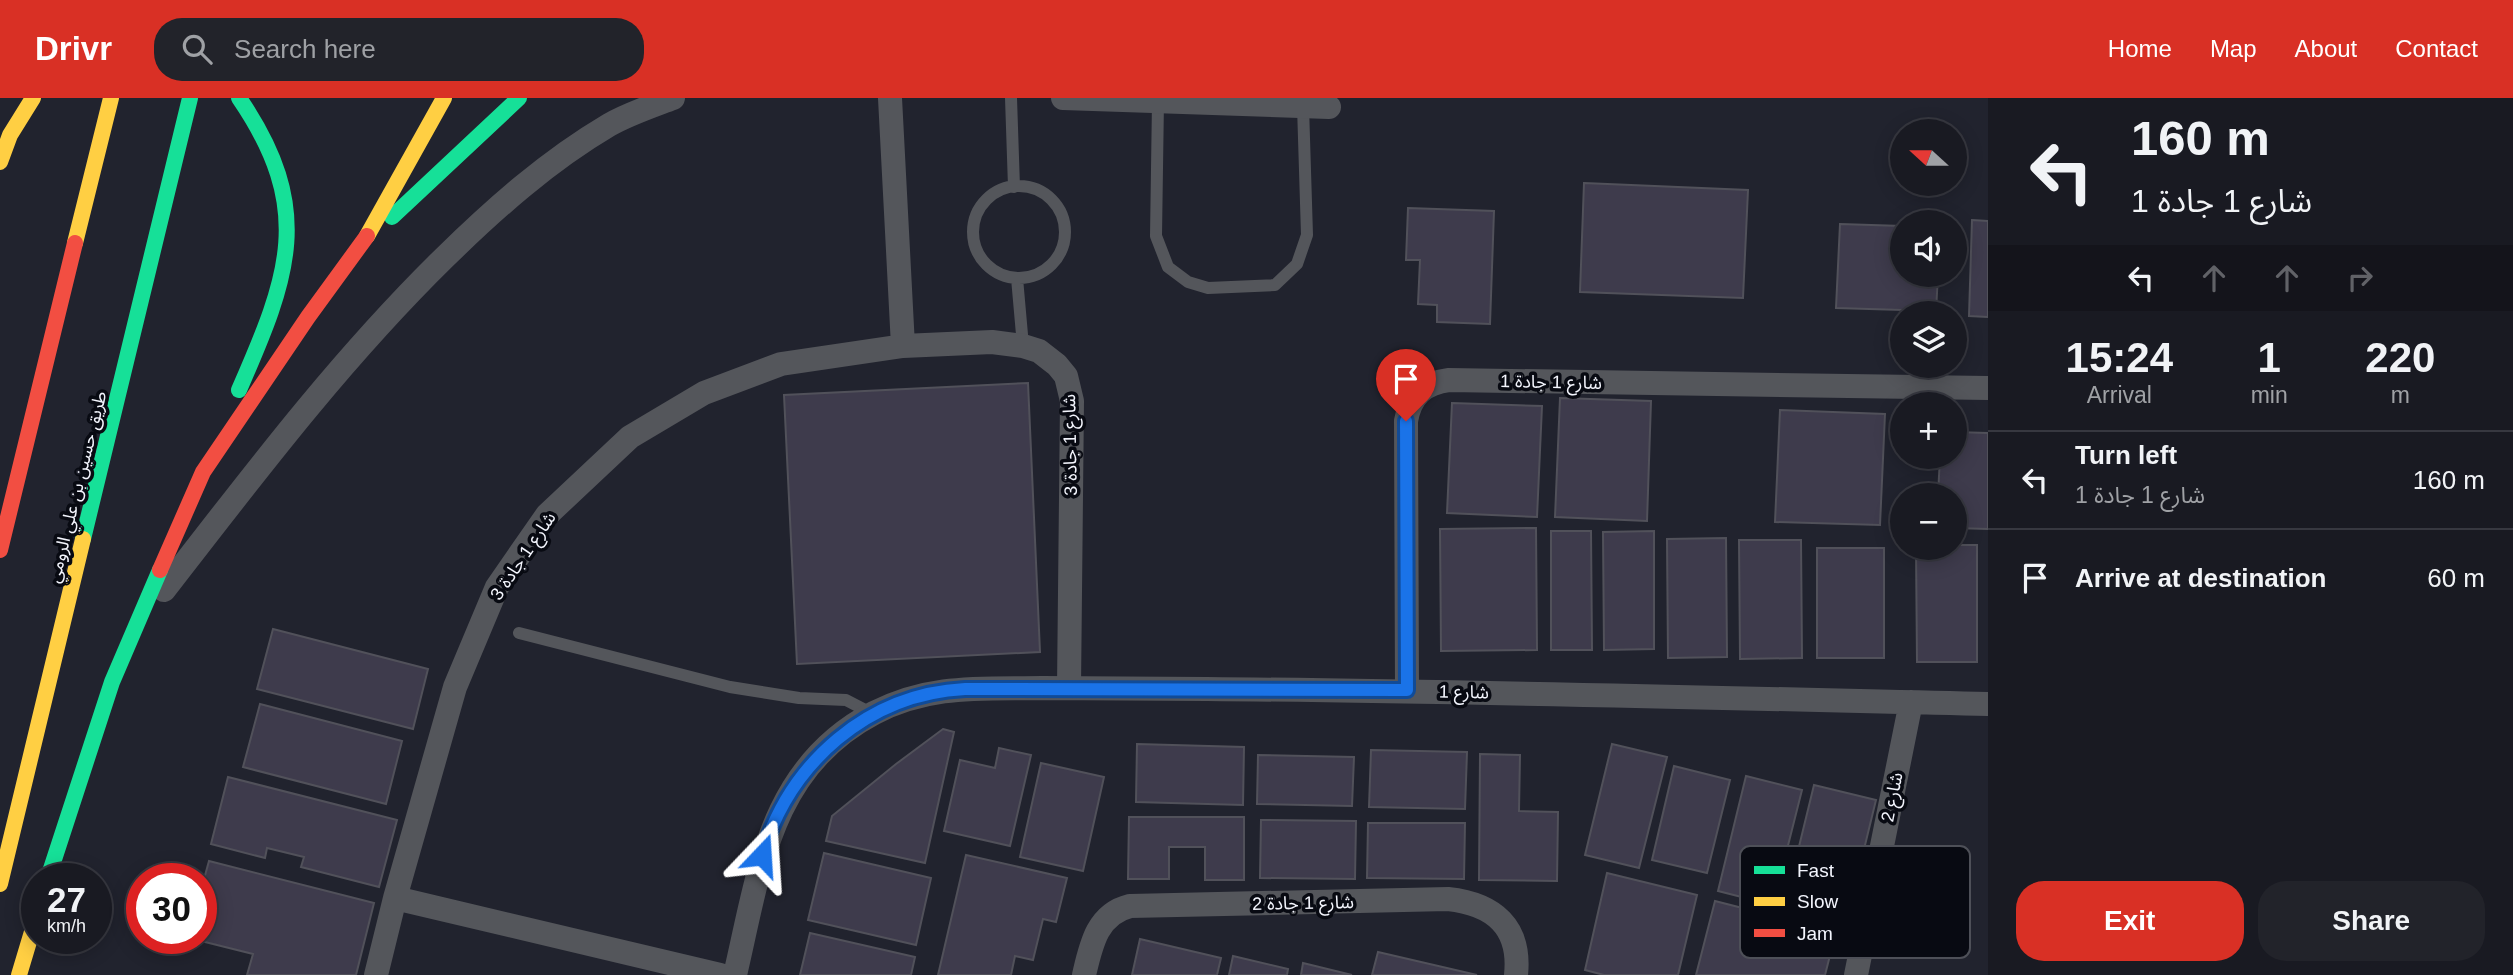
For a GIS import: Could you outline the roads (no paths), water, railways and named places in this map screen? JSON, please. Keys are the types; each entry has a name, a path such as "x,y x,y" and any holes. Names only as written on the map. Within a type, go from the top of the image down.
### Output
{"highway":[{"path":"0,162 10,135 33,98"},
{"path":"0,550 111,98"},
{"name":"طريق حسين بن علي الرومي","path":"0,884 190,98"},
{"path":"53,863 112,682 250,364 270,309 285,250 288,224 285,195 279,174 256,121 239,98"},
{"path":"203,472 308,317 362,245 444,98"},
{"path":"362,245 519,98"},
{"path":"19,975 25,954"}],"street":[{"path":"137,625 287,432 355,350 402,299 483,220 557,158 611,124 673,98"},
{"path":"890,98 903,346"},
{"path":"1063,98 1303,106 1335,102"},
{"name":"شارع 1 جادة 3","path":"376,975 455,687 497,587 547,515 631,437 704,393 781,364 903,346 992,342 1039,351 1057,365 1066,376 1070,389 1069,688"},
{"name":"شارع 1 جادة 1","path":"1407,690 1406,421 1408,408 1424,387 1449,380 1988,388"},
{"name":"شارع 1","path":"735,975 762,855 781,807 814,761 832,743 873,714 900,702 941,690 1407,690 1988,704"},
{"name":"شارع 2","path":"1882,846 1911,702"},
{"path":"395,898 720,975"},
{"name":"شارع 1 جادة 2","path":"1084,975 1100,926 1112,913 1130,906 1448,899 1480,907 1503,922 1512,934 1516,946 1516,975"}],"lane":[{"path":"1011,98 1014,187"},
{"path":"1158,101 1156,236 1168,267 1188,282 1208,288 1275,285 1297,264 1307,234 1303,106"},
{"path":"1028,187 1041,192 1060,211 1065,237 1054,262 1044,271 1031,277 1017,278 1004,276 982,260 973,234 980,208 989,197 1001,190 1028,187"},
{"path":"1017,278 1023,346"},
{"path":"519,633 730,687 799,698 846,700 873,714"}]}
